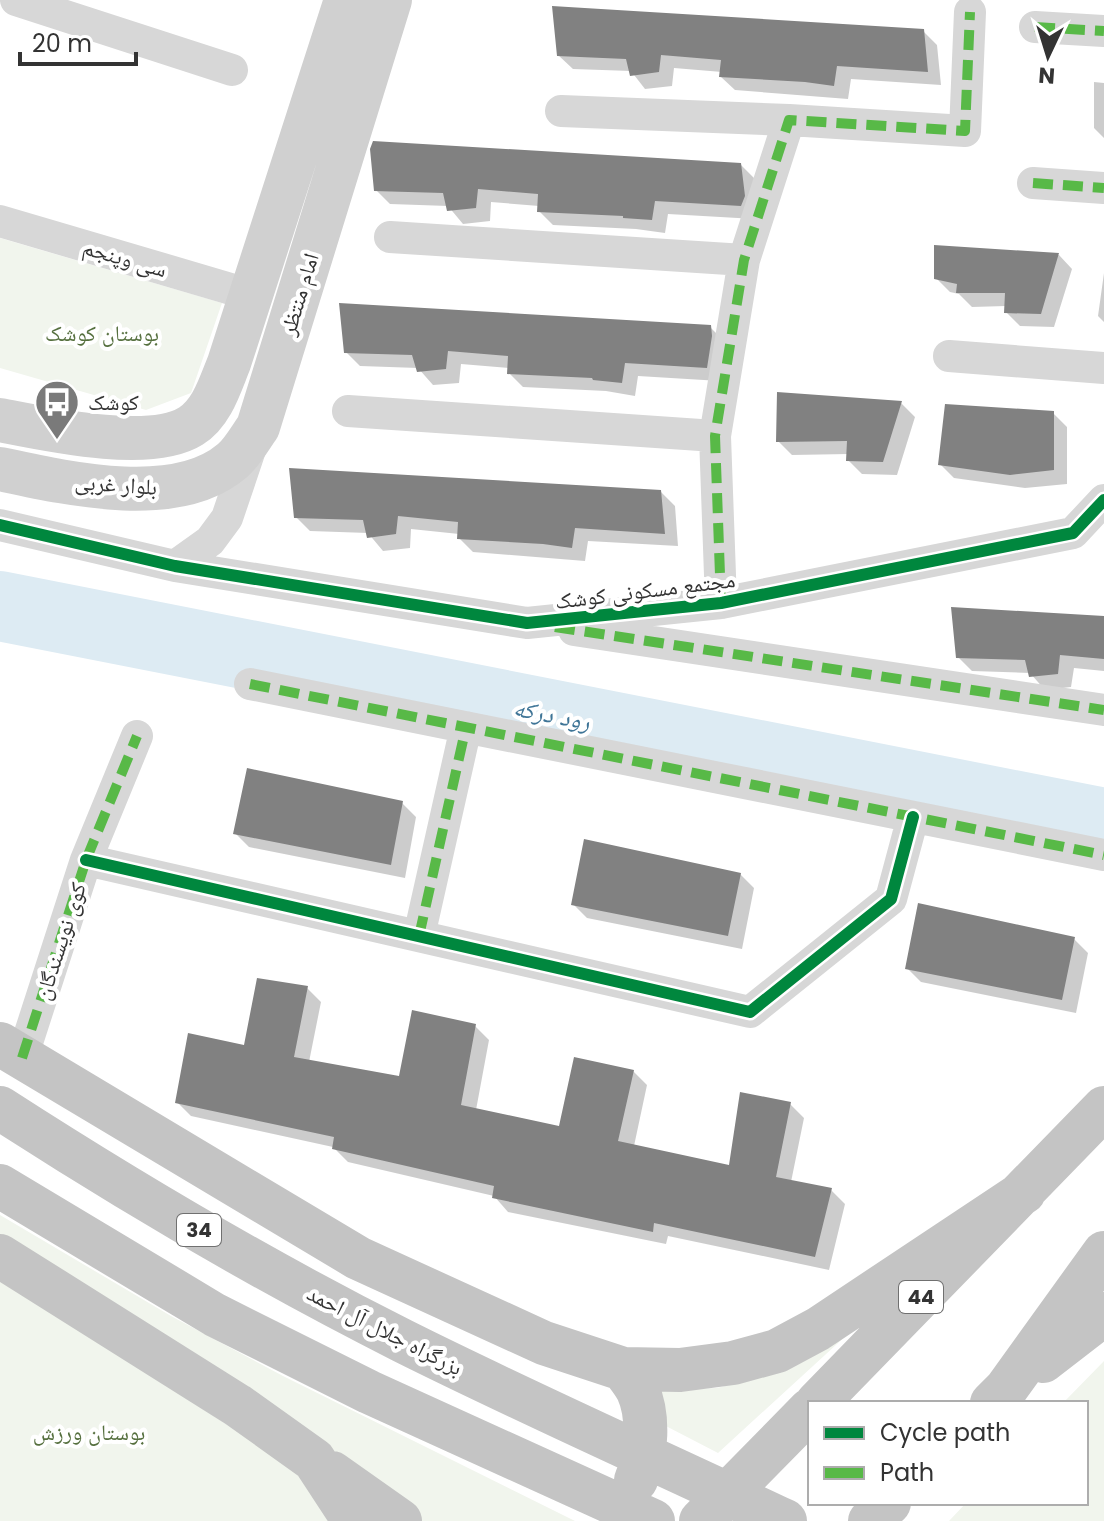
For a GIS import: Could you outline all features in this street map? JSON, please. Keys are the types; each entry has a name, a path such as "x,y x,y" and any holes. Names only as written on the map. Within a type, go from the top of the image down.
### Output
{"highway":[{"path":"11,1051 358,1258 544,1343 623,1369 680,1370 733,1363 777,1351 818,1329 1024,1192"},
{"name":"بزرگراه جلال آل احمد","path":"0,1108 73,1156 249,1259 404,1341 785,1521"},
{"name":"44","path":"819,1401 1104,1108"},
{"path":"0,1186 215,1315 369,1392 653,1521"},
{"path":"999,1396 1104,1253"},
{"path":"0,1256 237,1405 400,1521"},
{"path":"999,1396 1104,1314"},
{"path":"608,1521 623,1506 642,1467 645,1415 638,1391 623,1369"},
{"path":"701,1521 808,1412"},
{"path":"314,1460 354,1521"},
{"path":"870,1521 887,1505"}],"main road":[{"name":"امام منتظر","path":"0,420 49,430 133,438 161,437 192,426 213,403 229,363 346,0"},
{"name":"امام منتظر","path":"258,427 390,0"},
{"name":"بلوار غربی","path":"0,469 84,484 174,488 213,473 233,461 258,427"}],"street":[{"path":"16,0 232,70"},
{"path":"561,111 965,131 970,12"},
{"path":"1035,27 1104,31"},
{"path":"721,603 715,436 744,260 789,120"},
{"path":"1033,183 1104,188"},
{"name":"سی وپنجم","path":"0,221 251,295"},
{"path":"390,237 744,260"},
{"path":"949,356 1104,368"},
{"path":"348,411 715,436"},
{"name":"امام منتظر","path":"175,566 210,541 227,518 258,427"},
{"name":"مجتمع مسکونی کوشک","path":"0,525 175,566 527,623 721,603 1073,533 1104,500"},
{"path":"527,623 1104,710"},
{"path":"250,684 1104,855"},
{"path":"419,936 466,727"},
{"name":"کوی نویسندگان","path":"11,1051 137,736"},
{"path":"86,860 750,1012 891,899 913,817"}],"green space":[{"name":"بوستان کوشک","path":"0,238 222,303 191,393 146,410 0,368"},
{"path":"0,1215 171,1316 283,1376 575,1521 420,1521 0,1234"},
{"name":"بوستان ورزش","path":"0,1276 299,1472 340,1521 0,1521"},
{"path":"861,1322 718,1453 662,1424 662,1390 717,1388 765,1376"},
{"path":"1104,1361 1104,1521 949,1521 964,1505 1088,1505 1088,1401 1065,1401"}],"building":[{"path":"552,6 924,29 928,72 837,66 834,86 719,77 721,60 661,55 659,72 630,76 626,59 557,56"},
{"path":"373,141 741,163 745,196 741,206 655,201 652,220 537,212 538,194 478,189 476,208 447,211 443,193 374,191 370,149"},
{"path":"934,245 1059,253 1041,314 1004,313 1005,293 956,293 957,284 934,279"},
{"path":"339,303 711,325 712,336 707,368 625,363 622,383 592,378 507,374 508,356 448,351 446,369 417,372 412,355 344,353"},
{"path":"777,392 902,401 883,462 846,461 847,441 776,442"},
{"path":"945,404 1054,411 1054,470 1010,475 938,465"},
{"path":"289,468 661,490 665,534 575,528 572,548 457,539 458,522 398,516 396,534 367,538 363,520 294,518"},
{"path":"951,607 1104,616 1104,659 1060,655 1058,674 1029,677 1025,660 956,658"},
{"path":"247,768 403,801 391,865 233,834"},
{"path":"584,839 741,873 728,936 571,905"},
{"path":"918,903 1075,937 1062,1000 905,969"},
{"path":"257,978 308,986 294,1057 399,1076 412,1010 476,1024 461,1105 559,1126 574,1057 634,1070 618,1141 729,1165 740,1092 791,1102 776,1177 832,1188 815,1257 654,1223 653,1232 492,1198 494,1186 332,1149 334,1137 175,1103 188,1033 244,1045"}],"waterway":[{"name":"رود درکه","path":"0,606 1104,823"}],"marked path":[{"path":"721,603 715,436 744,260 789,120 965,131 970,12"},
{"path":"1035,27 1104,31"},
{"path":"1033,183 1104,188"},
{"path":"555,627 1104,710"},
{"path":"250,684 1104,855"},
{"path":"419,936 466,727"},
{"path":"22,1058 86,860 137,736"}],"cycle path":[{"path":"0,525 175,566 527,623 721,603 1073,533 1104,500"},
{"path":"86,860 750,1012 891,899 913,817"}],"place":[{"name":"کوشک","path":"57,441"}]}
